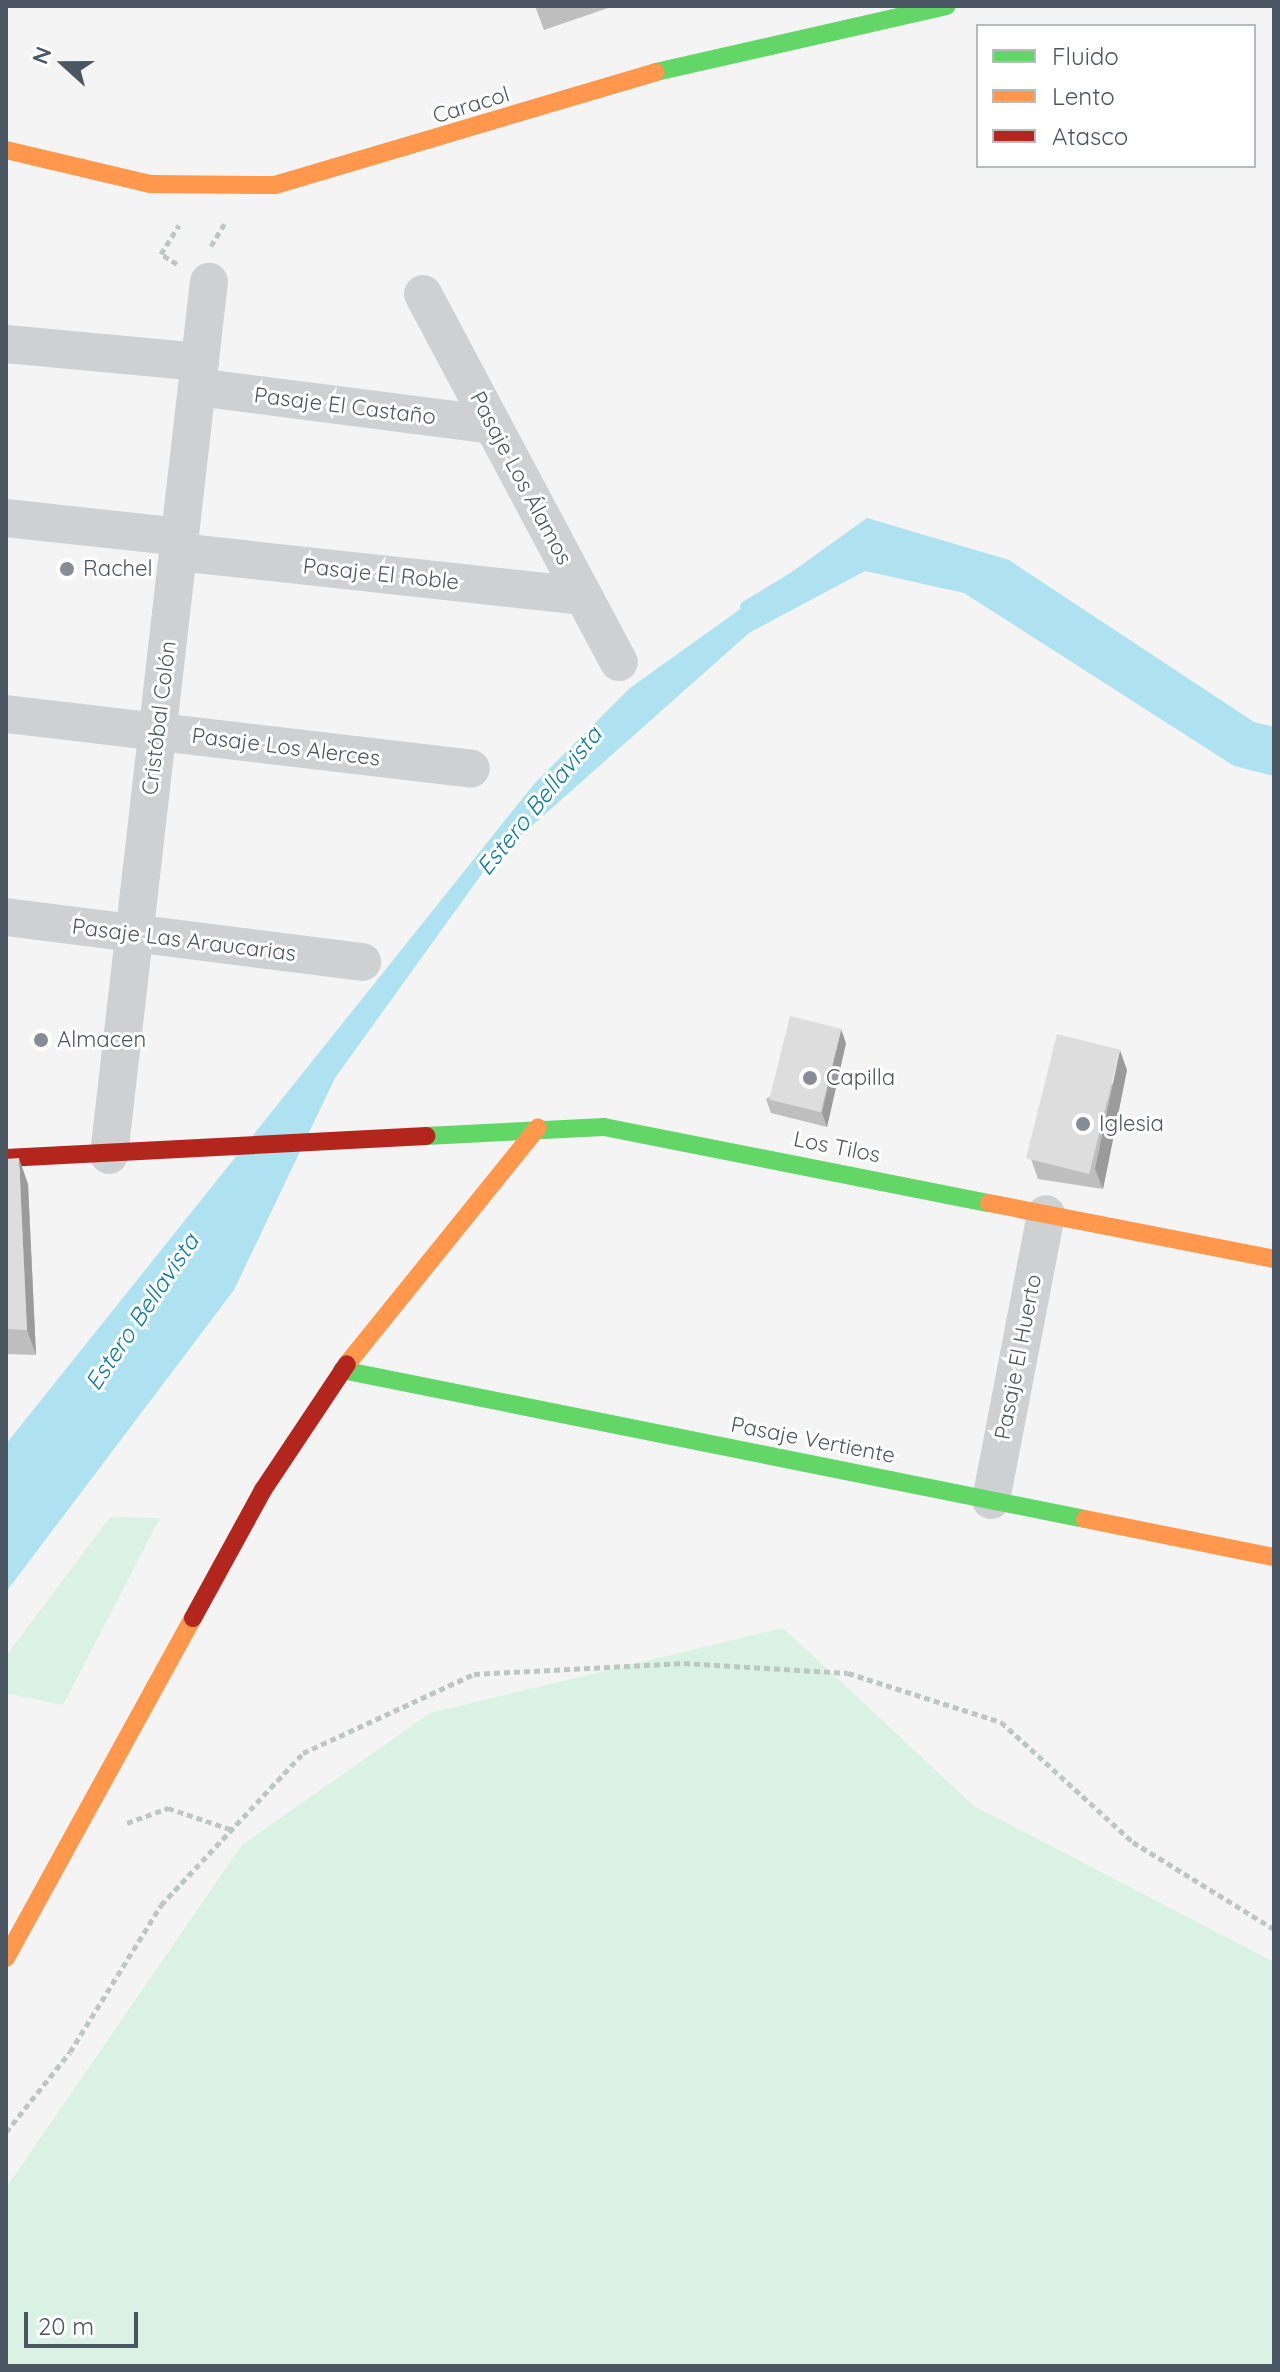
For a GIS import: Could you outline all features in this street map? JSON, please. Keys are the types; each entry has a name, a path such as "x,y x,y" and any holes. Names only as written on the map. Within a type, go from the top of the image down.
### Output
{"street":[{"name":"Caracol","path":"6,150 194,188 311,179 687,63 947,6"},
{"name":"Cristóbal Colón","path":"109,1155 209,282"},
{"name":"Pasaje Los Álamos","path":"423,294 619,662"},
{"name":"Pasaje El Castaño","path":"6,344 493,425"},
{"name":"Pasaje El Roble","path":"6,518 179,544 584,596"},
{"name":"Pasaje Los Alerces","path":"6,714 471,769"},
{"name":"Pasaje Las Araucarias","path":"6,917 362,962"},
{"name":"Los Tilos","path":"6,1158 201,1153 538,1127 628,1130 1274,1259"},
{"path":"6,1958 211,1577 342,1370 538,1127"},
{"name":"Pasaje El Huerto","path":"991,1500 1046,1214"},
{"name":"Pasaje Vertiente","path":"342,1370 1274,1557"}],"path":[{"path":"194,188 227,211 223,231 204,256 209,282"},
{"path":"6,2132 70,2052 161,1905 303,1753 474,1674 684,1663 848,1673 1001,1722 1133,1842 1274,1929"},
{"path":"129,1825 168,1808 233,1830"}],"green space":[{"path":"110,1517 160,1518 63,1705 6,1693 6,1656"},
{"path":"783,1628 974,1806 1274,1962 1274,2366 6,2366 6,2188 242,1845 430,1713"}],"water":[{"name":"Estero Bellavista","path":"867,518 1009,560 1254,722 1274,727 1274,776 1234,766 964,593 865,571 749,633 489,864 335,1078 234,1290 6,1592 6,1444 534,784 630,688"}],"building":[{"name":"Capilla","path":"790,1016 841,1029 821,1112 769,1099"},
{"name":"Iglesia","path":"1057,1034 1120,1050 1089,1174 1026,1158"},
{"path":"19,1158 27,1330 6,1329 6,1159"}],"waterway":[{"path":"745,606 798,574"}],"traffic: fast":[{"path":"656,72 947,6"},
{"path":"426,1136 604,1127 989,1203"},
{"path":"342,1370 1085,1519"}],"traffic: slow":[{"path":"6,150 150,184 275,185 656,72"},
{"path":"347,1364 538,1127"},
{"path":"989,1203 1274,1259"},
{"path":"1085,1519 1274,1557"},
{"path":"6,1958 193,1618"}],"traffic: jam":[{"path":"6,1158 426,1136"},
{"path":"193,1618 263,1490 347,1364"}],"place":[{"name":"Rachel","path":"67,569"},
{"name":"Almacen","path":"41,1040"},
{"name":"Capilla","path":"810,1078"},
{"name":"Iglesia","path":"1083,1124"}]}
